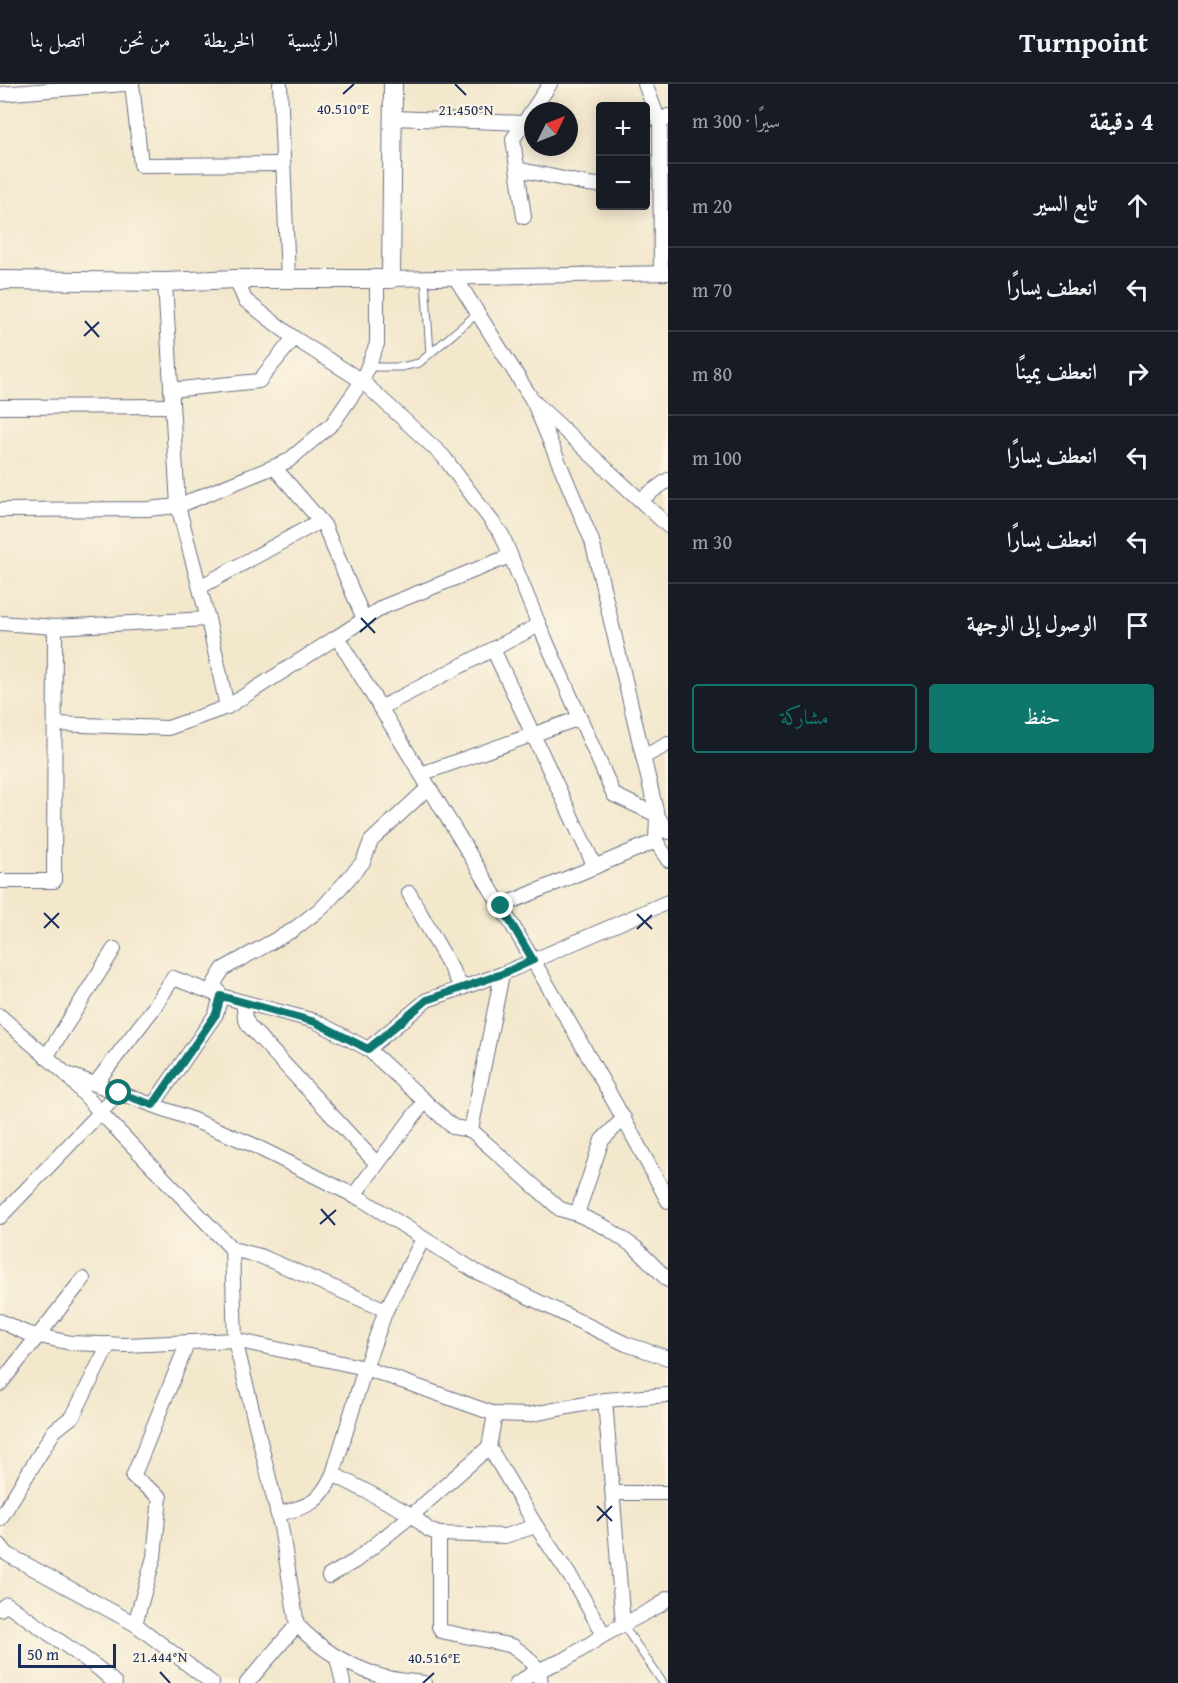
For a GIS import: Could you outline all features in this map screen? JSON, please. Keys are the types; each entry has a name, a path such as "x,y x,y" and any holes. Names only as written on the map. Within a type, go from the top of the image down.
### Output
{"main road":[{"path":"0,280 165,282 236,279 384,279 393,84"}],"street":[{"path":"0,94 124,84"},
{"path":"132,84 141,165 283,164"},
{"path":"280,84 288,279"},
{"path":"538,102 550,84"},
{"path":"0,510 148,509 178,506 288,461 333,423 362,381 377,344 384,279 664,273 660,185 665,123 645,84"},
{"path":"393,118 524,123"},
{"path":"524,123 513,139 524,217"},
{"path":"517,169 596,185"},
{"path":"650,185 660,185"},
{"path":"455,277 533,401 592,541 643,757 668,832"},
{"path":"236,279 245,300 294,338 362,381 443,456 502,535 539,625 615,795 662,814"},
{"path":"165,282 178,506 200,586 227,707"},
{"path":"171,390 259,381 294,338"},
{"path":"533,401 668,526"},
{"path":"0,407 172,406"},
{"path":"274,467 324,525 364,619"},
{"path":"640,500 668,480"},
{"path":"200,586 320,521"},
{"path":"55,724 168,728 227,707 383,607 510,556"},
{"path":"0,623 55,627 208,619"},
{"path":"381,708 539,625"},
{"path":"0,881 54,881 55,627"},
{"path":"337,637 533,960 624,1118 668,1201"},
{"path":"493,649 595,867"},
{"path":"421,774 580,718"},
{"path":"643,757 668,744"},
{"path":"153,1105 216,1014 221,996 214,984 223,969 293,930 324,906 363,862 371,841 429,788"},
{"path":"662,814 656,841 668,860"},
{"path":"501,906 656,841"},
{"path":"409,893 462,988"},
{"path":"368,1049 427,1000 502,974 668,902"},
{"path":"46,1057 114,949"},
{"path":"471,1130 502,974"},
{"path":"95,1084 153,1010 173,978 221,996 315,1022 368,1049 453,1127 471,1130 560,1209 607,1228 636,1248 668,1280"},
{"path":"243,1002 245,1018 249,1026 377,1164"},
{"path":"0,1017 65,1073 232,1249 260,1256 386,1310"},
{"path":"65,1073 186,1117 251,1144 353,1196 475,1271 626,1344 668,1358"},
{"path":"0,1217 119,1093"},
{"path":"353,1196 424,1101"},
{"path":"577,1214 602,1140 624,1118"},
{"path":"278,1514 304,1508 325,1490 333,1474 365,1368 386,1310 423,1239"},
{"path":"232,1249 235,1340 278,1514 297,1625 315,1644 337,1658 378,1676 424,1683"},
{"path":"0,1384 83,1279"},
{"path":"0,1321 26,1333 71,1343 235,1340 365,1368 495,1414 528,1415 605,1400 668,1395"},
{"path":"135,1624 154,1557 160,1497 133,1477 189,1342"},
{"path":"0,1519 54,1431 73,1416 109,1344"},
{"path":"605,1400 623,1625"},
{"path":"329,1576 355,1561 412,1515 489,1447 495,1414"},
{"path":"489,1447 536,1526 574,1582 604,1635"},
{"path":"333,1474 412,1515 429,1530 439,1534 505,1536 536,1526"},
{"path":"613,1493 668,1493"},
{"path":"439,1534 438,1626 441,1631 513,1646 526,1656 540,1676"},
{"path":"0,1545 7,1554 135,1624 212,1683"},
{"path":"517,1683 540,1676 604,1635 665,1603"},
{"path":"0,1609 7,1604 98,1668 100,1678 115,1683"},
{"path":"247,1683 297,1625"},
{"path":"337,1658 343,1683"}],"lane":[{"path":"425,278 430,354"},
{"path":"368,368 401,367 419,363 478,313"},
{"path":"623,1625 663,1683"}],"route":[{"path":"119,1093 153,1105 216,1014 221,996 315,1022 368,1049 427,1000 502,974 533,960 501,906"}]}
